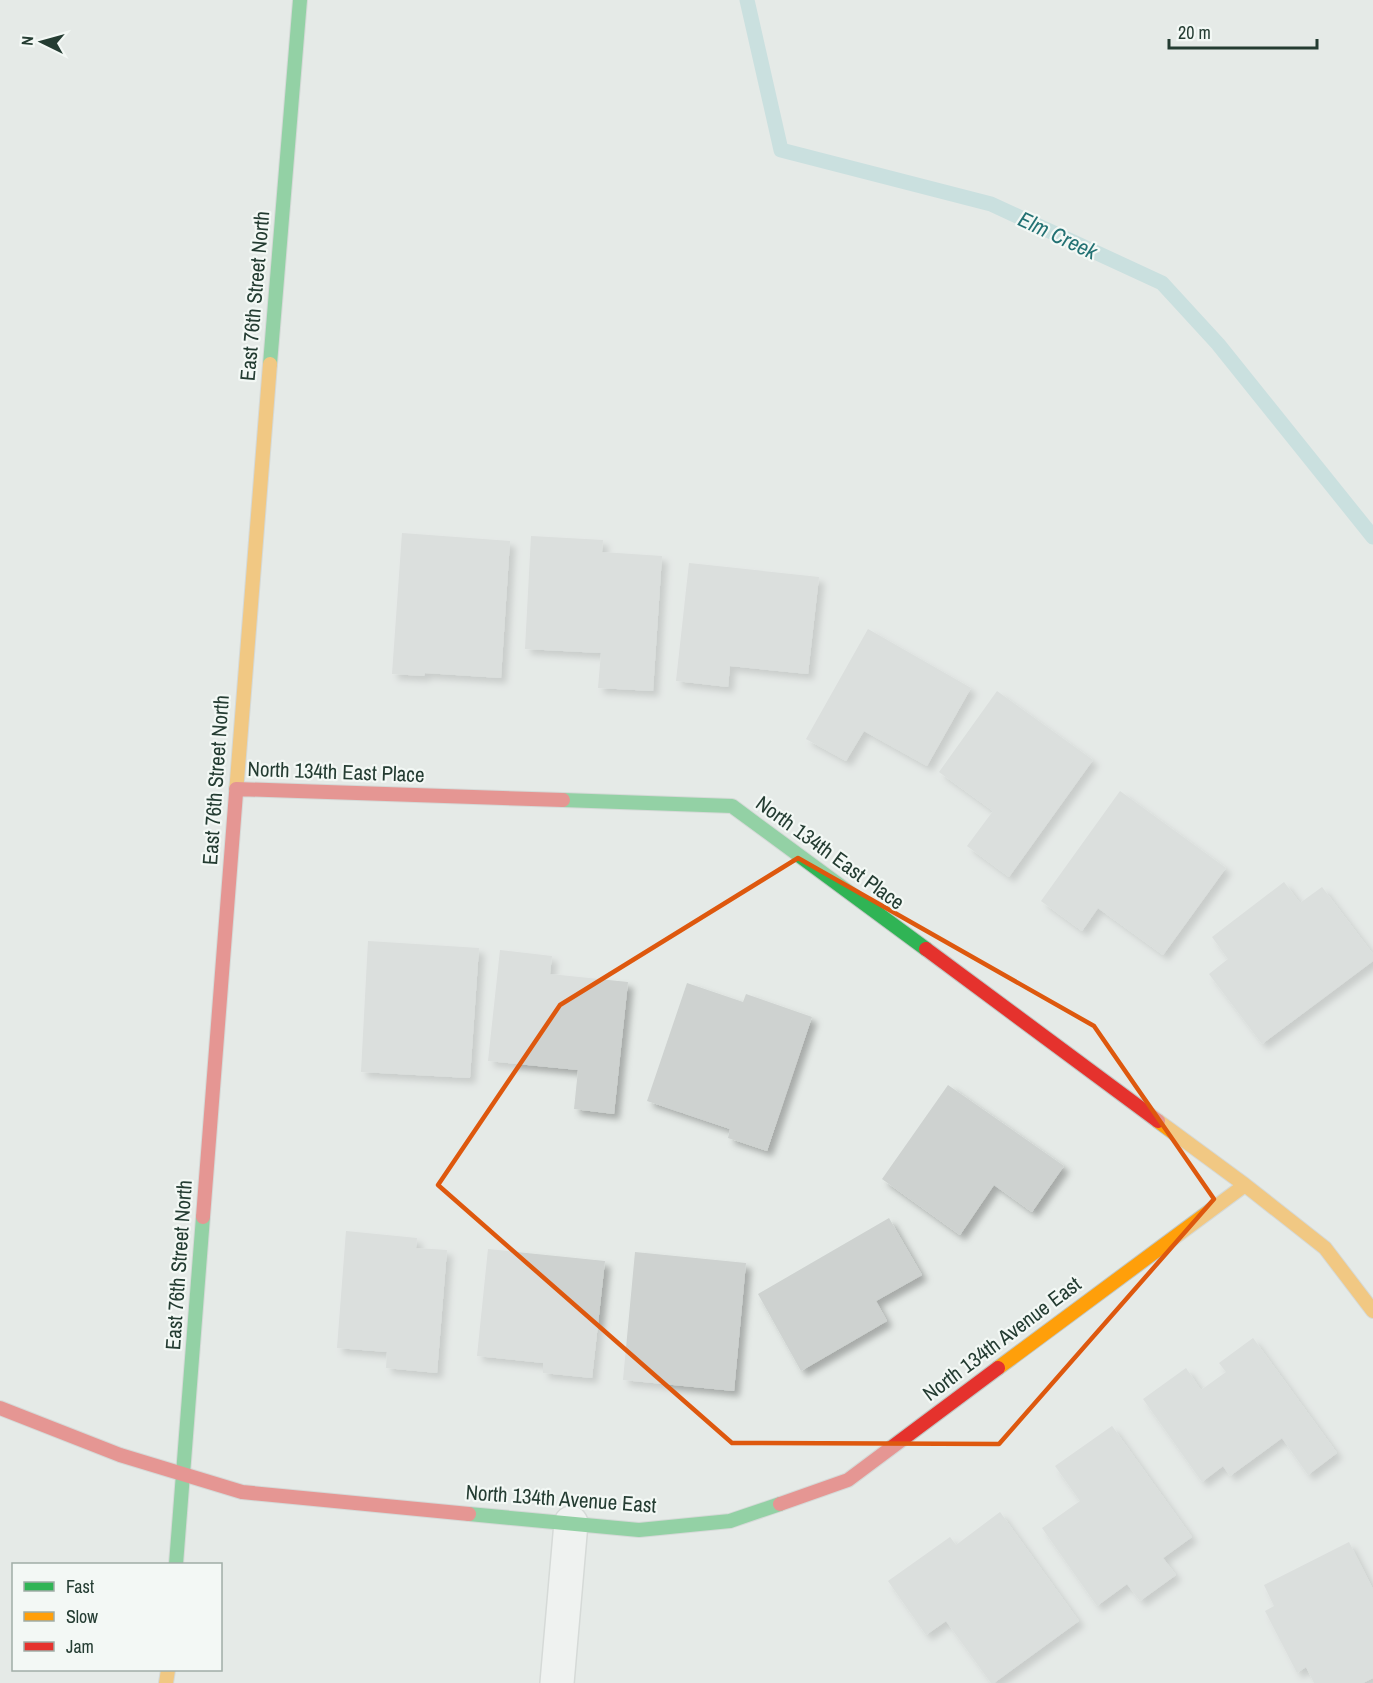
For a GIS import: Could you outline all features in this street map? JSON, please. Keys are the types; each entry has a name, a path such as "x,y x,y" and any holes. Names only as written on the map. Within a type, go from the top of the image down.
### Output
{"street":[{"name":"East 76th Street North","path":"176,1563 300,0"},
{"name":"North 134th East Place","path":"236,789 732,806 1245,1185 1325,1248 1373,1311"},
{"name":"North 134th Avenue East","path":"0,1408 120,1455 242,1492 639,1530 730,1521 848,1480 1245,1185"},
{"path":"558,1683 572,1523"}],"highlighted area":[{"path":"798,858 1094,1026 1214,1199 999,1444 732,1443 438,1185 560,1005"}],"building":[{"path":"402,533 510,541 501,678 425,673 424,676 392,674"},
{"path":"531,536 603,540 602,552 662,556 653,691 598,688 601,653 525,649"},
{"path":"689,563 819,577 808,674 730,666 728,687 676,681"},
{"path":"868,629 971,688 927,766 864,731 846,761 806,739"},
{"path":"997,691 1093,760 1009,877 967,846 993,811 939,772"},
{"path":"1120,791 1226,868 1163,955 1098,908 1082,931 1041,901"},
{"path":"1284,882 1300,903 1322,887 1373,954 1373,961 1262,1044 1209,974 1228,959 1212,937"},
{"path":"368,941 479,948 470,1078 361,1072"},
{"path":"500,950 552,956 550,974 628,982 614,1114 574,1109 578,1070 488,1061"},
{"path":"687,983 743,1002 746,994 812,1017 767,1151 728,1138 730,1129 647,1101"},
{"path":"948,1085 1064,1166 1032,1212 994,1185 960,1235 882,1179"},
{"path":"889,1218 922,1275 876,1301 887,1321 801,1371 758,1294"},
{"path":"346,1231 417,1238 416,1248 447,1250 437,1373 386,1368 387,1352 337,1348"},
{"path":"488,1249 605,1261 592,1378 543,1373 543,1363 477,1356"},
{"path":"635,1252 746,1263 734,1391 623,1380"},
{"path":"1253,1338 1337,1453 1308,1475 1282,1438 1230,1476 1223,1466 1202,1482 1143,1399 1186,1368 1201,1390 1226,1372 1219,1363"},
{"path":"1112,1426 1192,1537 1163,1558 1176,1575 1140,1601 1127,1584 1097,1606 1042,1528 1080,1501 1055,1466"},
{"path":"1000,1512 1079,1621 991,1683 946,1621 926,1635 888,1581 950,1537 956,1545"},
{"path":"1349,1542 1373,1589 1373,1678 1363,1683 1314,1683 1306,1667 1297,1673 1265,1611 1274,1606 1264,1585"}],"waterway":[{"name":"Elm Creek","path":"747,0 781,150 991,204 1162,283 1218,344 1373,537"}],"traffic: fast":[{"path":"270,364 300,0"},
{"path":"563,800 732,806 926,949"},
{"path":"176,1563 203,1217"},
{"path":"469,1514 639,1530 730,1521 780,1504"}],"traffic: slow":[{"path":"236,793 270,364"},
{"path":"1158,1121 1325,1248 1373,1311"},
{"path":"998,1368 1245,1185"},
{"path":"166,1683 168,1671"}],"traffic: jam":[{"path":"236,789 563,800"},
{"path":"203,1217 236,793"},
{"path":"926,949 1158,1121"},
{"path":"780,1504 848,1480 998,1368"},
{"path":"0,1408 120,1455 242,1492 469,1514"}]}
